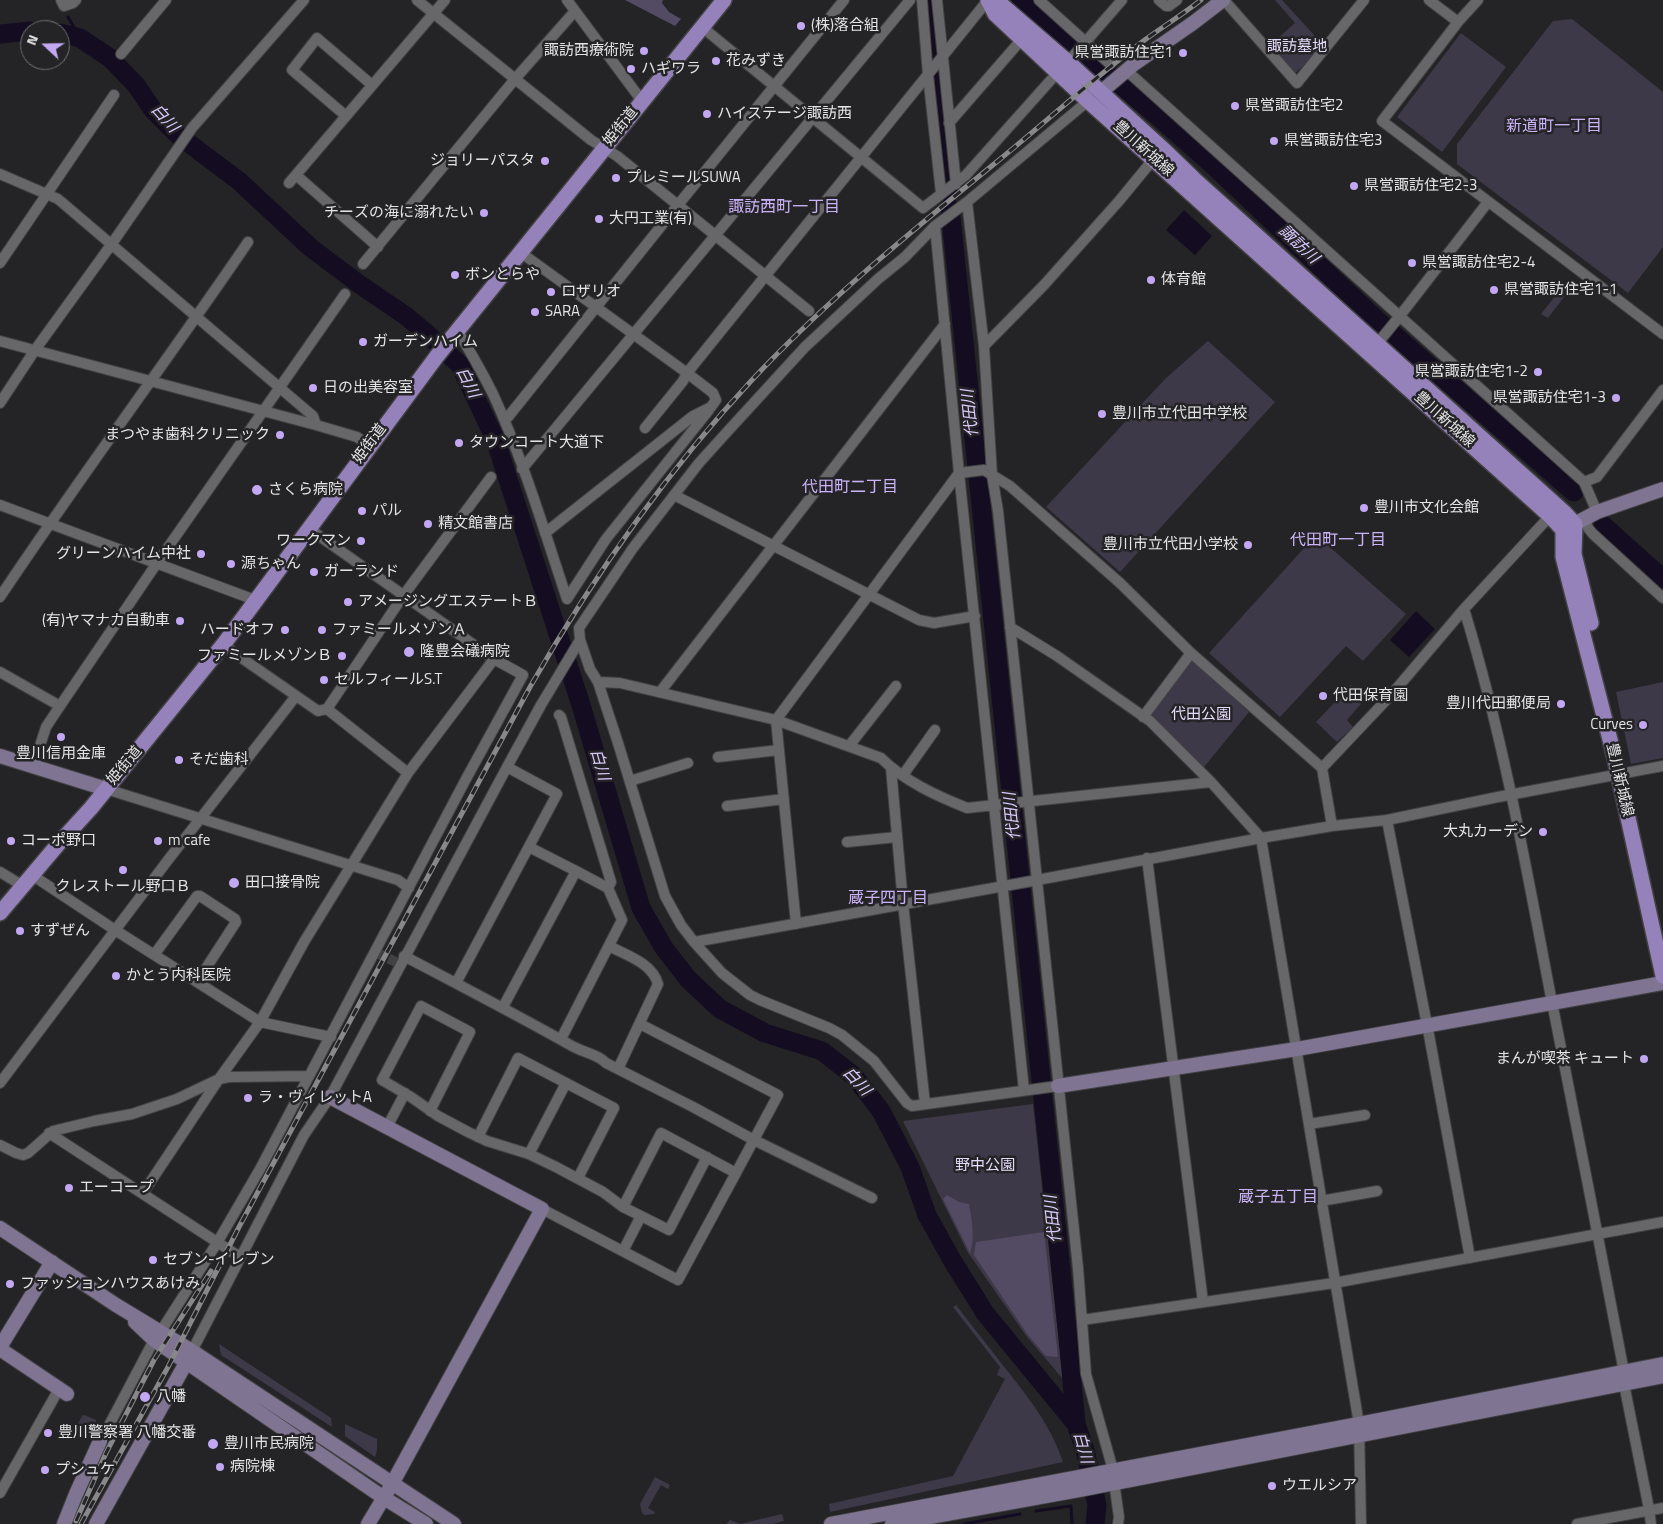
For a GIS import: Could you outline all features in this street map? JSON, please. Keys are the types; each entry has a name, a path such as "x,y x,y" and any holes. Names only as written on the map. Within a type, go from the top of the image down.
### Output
{"main road":[{"name":"姫街道","path":"0,914 106,789 223,645 437,356 724,0"},
{"name":"豊川新城線","path":"988,0 995,14 1022,39 1066,63"},
{"name":"豊川新城線","path":"988,0 1003,6 1066,63 1159,154 1194,179 1575,524"},
{"name":"豊川新城線","path":"1376,345 1550,516 1575,524"},
{"name":"豊川新城線","path":"1575,524 1563,557 1623,774 1663,934"},
{"name":"豊川新城線","path":"1623,774 1663,976"}],"street":[{"path":"61,0 64,6 76,0"},
{"path":"121,54 166,0"},
{"path":"0,403 35,350 112,245 190,131 304,0"},
{"path":"417,0 591,140 617,156 678,204 809,311"},
{"path":"378,246 293,179 445,0"},
{"path":"567,0 642,101"},
{"path":"508,417 844,0"},
{"path":"522,469 910,0"},
{"path":"922,0 929,72 948,188"},
{"path":"937,0 941,59 949,123 948,188"},
{"path":"645,428 683,381 687,372 988,0"},
{"path":"1039,0 1052,4 1085,42 1110,64"},
{"path":"702,27 923,208 966,175 1122,0"},
{"path":"1159,0 1166,6 1177,0"},
{"path":"96,1524 189,1356 304,1135 330,1097 506,768 578,643 579,628 633,548 699,463 805,347 878,279 905,257 935,226 1124,72 1223,0 1297,83 1364,0"},
{"path":"1429,0 1458,22"},
{"path":"1478,0 1458,22 1382,121 1663,334"},
{"path":"363,264 515,79 575,12"},
{"path":"346,116 292,70 317,38 372,85"},
{"path":"949,123 1022,39"},
{"path":"1124,72 1397,321 1584,482 1597,512"},
{"path":"0,263 114,95"},
{"path":"984,346 1075,250 1159,154"},
{"path":"0,174 58,198 312,416 316,425"},
{"path":"966,202 984,346 988,473 998,511 1025,802 1082,1320 1086,1374 1118,1524"},
{"path":"1376,345 1397,321 1488,202"},
{"path":"935,226 962,473 975,616 1028,1090"},
{"path":"0,597 50,522 248,242"},
{"path":"455,333 492,393 522,469 567,599 606,539 716,400 713,393 687,372 520,252"},
{"path":"33,767 46,727 157,563 345,294"},
{"path":"660,692 946,324"},
{"path":"0,341 316,425 357,438 369,446"},
{"path":"1584,482 1597,477 1663,390"},
{"path":"544,532 693,416 711,408"},
{"path":"962,473 988,473 1010,486 1120,583 1191,653 1322,768 1332,826"},
{"path":"796,924 776,720 868,595 962,473"},
{"path":"223,645 318,711 327,709 403,596 491,476"},
{"path":"1575,524 1597,512 1663,489"},
{"path":"674,495 919,620 934,623 975,616"},
{"path":"0,505 50,522 255,600"},
{"path":"1322,768 1392,694 1464,609 1550,516"},
{"path":"1575,524 1588,528 1663,598"},
{"path":"64,1524 104,1435 158,1336 218,1243 260,1169 523,675 494,659 308,528"},
{"path":"1464,609 1482,670 1512,794 1599,1235 1651,1524"},
{"path":"1010,627 1058,656 1150,721 1211,782 1261,838 1359,1430 1361,1524"},
{"path":"578,643 598,682 665,896 694,942 722,973 750,995 842,1035 874,1061 907,1103 912,1106 1297,1049 1663,983"},
{"path":"1143,717 1191,653"},
{"path":"143,1193 219,1079 260,1022 304,942 408,773 494,659"},
{"path":"0,672 60,706"},
{"path":"598,682 620,683 776,720 881,758 891,768 936,795 967,808 1211,782"},
{"path":"849,746 896,686"},
{"path":"0,1083 114,930 296,696"},
{"path":"327,709 408,773"},
{"path":"558,715 561,717 611,882 608,888"},
{"path":"903,775 935,730"},
{"path":"718,757 779,750"},
{"path":"0,756 398,880 409,888"},
{"path":"630,782 688,763"},
{"path":"694,942 903,903 1035,881 1147,858 1332,826 1387,820 1512,794 1663,766"},
{"path":"456,984 557,794 506,768"},
{"path":"891,768 903,903 925,1104"},
{"path":"727,806 784,799"},
{"path":"1387,820 1470,1258"},
{"path":"847,842 897,837"},
{"path":"529,847 608,888 622,920 561,1039"},
{"path":"1147,858 1203,1302"},
{"path":"503,1007 576,871"},
{"path":"0,872 28,880 154,954 260,1022 331,1038"},
{"path":"154,954 197,896 200,896 235,919 236,922 197,982"},
{"path":"610,946 646,965 656,977 658,984 618,1069"},
{"path":"404,956 503,1007 582,1052 602,1060 754,1140 872,1198"},
{"path":"430,1111 470,1032 421,1006 382,1080 405,1093 430,1111 478,1137 529,1154 578,1178 623,1207 669,1230 707,1157"},
{"path":"330,1097 678,1280 778,1095 640,1024"},
{"path":"478,1137 518,1058 614,1108 578,1178"},
{"path":"0,1145 23,1155 28,1153 49,1133 94,1121 132,1114 177,1099 219,1079 229,1077 309,1076"},
{"path":"529,1154 566,1083"},
{"path":"387,1127 405,1093"},
{"path":"1309,1124 1365,1115"},
{"path":"49,1133 240,1257"},
{"path":"623,1207 661,1133 736,1173"},
{"path":"1321,1201 1377,1192"},
{"path":"368,1524 392,1484 542,1208"},
{"path":"623,1251 641,1216"},
{"path":"1082,1320 1334,1282 1663,1222"},
{"path":"0,1228 116,1305 158,1336 454,1524"},
{"path":"0,1493 63,1391 0,1348 52,1262"},
{"path":"189,1356 384,1498 426,1524"},
{"path":"1624,1378 1663,1364"},
{"path":"831,1524 1077,1483 1624,1378 1663,1376"},
{"path":"892,1524 945,1514 1077,1483"},
{"path":"1577,1524 1649,1509 1663,1508"},
{"path":"918,1524 945,1514"}],"green space":[{"name":"諏訪墓地","path":"1275,0 1282,0 1325,47 1293,75 1268,47 1295,23"},
{"path":"1572,19 1663,92 1663,247 1628,293 1457,164 1457,144 1553,21"},
{"path":"1461,33 1506,67 1442,152 1397,117"},
{"path":"1568,280 1574,284 1548,318 1541,314"},
{"path":"1208,341 1275,402 1120,572 1046,507 1165,379"},
{"path":"1316,535 1406,614 1363,661 1346,646 1280,717 1209,653"},
{"name":"代田公園","path":"1195,661 1249,712 1204,767 1152,717 1151,712 1189,662"},
{"name":"Curves","path":"1663,682 1663,758 1631,764 1616,692"},
{"path":"1351,685 1366,698 1347,720 1353,727 1337,742 1316,722"},
{"name":"野中公園","path":"1033,1104 1063,1379 1027,1337 967,1251 903,1121"},
{"path":"956,1305 1046,1424 1063,1462 830,1512 829,1504 953,1476 1005,1379 997,1375 1000,1367 953,1307"},
{"path":"219,1344 331,1418 332,1427 221,1355"},
{"path":"84,1415 96,1420 96,1425 90,1438 84,1440 76,1437 74,1431"},
{"path":"345,1424 377,1439 375,1457 345,1436"},
{"path":"655,1477 670,1485 668,1489 661,1485 648,1508 655,1512 654,1514 644,1515 640,1504"},
{"path":"782,1514 784,1521 773,1524 740,1524"},
{"path":"730,1520 740,1524 726,1524"}],"shaded area":[{"path":"625,0 663,0 662,3 669,12 681,19 675,26"},
{"path":"1184,210 1212,236 1195,255 1166,230"},
{"path":"1416,611 1435,629 1409,657 1390,640"},
{"path":"947,1195 959,1202 969,1204 973,1235 970,1253 943,1199"},
{"path":"1044,1232 1058,1357 1046,1356 1028,1335 974,1255 976,1242"}],"waterway":[{"name":"代田川","path":"930,0 948,192"},
{"name":"諏訪川","path":"1021,0 1217,169 1378,321 1574,492"},
{"path":"68,17 80,38"},
{"name":"白川","path":"0,34 20,32"},
{"name":"白川","path":"70,36 80,38 110,58 136,85 153,110 178,135 239,181 311,248 406,316 460,365 495,439 581,705 641,908 664,948 688,979 720,1009 765,1033 822,1051 854,1076 881,1111 910,1167 927,1215 985,1313 1076,1424 1085,1450 1097,1505 1095,1524"},
{"name":"代田川","path":"950,208 1076,1424"},
{"name":"諏訪川","path":"1603,525 1663,579"},
{"path":"1036,1511 1071,1506 1072,1524"},
{"path":"964,1524 1020,1514"}],"tunnel":[{"path":"375,952 400,964"}],"railway":[{"path":"81,1524 168,1367 239,1227 530,687 579,606 632,527 689,452 720,415 781,350 841,293 1090,83 1127,53 1201,0"},
{"path":"76,1521 106,1453 154,1360 211,1271"}],"place":[{"name":"(株)落合組","path":"801,26"},
{"name":"諏訪西療術院","path":"644,51"},
{"name":"県営諏訪住宅1","path":"1183,53"},
{"name":"花みずき","path":"716,61"},
{"name":"ハギワラ","path":"631,69"},
{"name":"県営諏訪住宅2","path":"1235,106"},
{"name":"ハイステージ諏訪西","path":"707,114"},
{"name":"県営諏訪住宅3","path":"1274,141"},
{"name":"ジョリーパスタ","path":"545,161"},
{"name":"プレミールSUWA","path":"616,178"},
{"name":"県営諏訪住宅2-3","path":"1354,186"},
{"name":"チーズの海に溺れたい","path":"484,213"},
{"name":"大円工業(有)","path":"599,219"},
{"name":"県営諏訪住宅2-4","path":"1412,263"},
{"name":"ボンとらや","path":"455,275"},
{"name":"体育館","path":"1151,280"},
{"name":"県営諏訪住宅1-1","path":"1494,290"},
{"name":"ロザリオ","path":"551,292"},
{"name":"SARA","path":"535,312"},
{"name":"ガーデンハイム","path":"363,342"},
{"name":"県営諏訪住宅1-2","path":"1538,372"},
{"name":"日の出美容室","path":"313,388"},
{"name":"県営諏訪住宅1-3","path":"1616,398"},
{"name":"豊川市立代田中学校","path":"1102,414"},
{"name":"まつやま歯科クリニック","path":"280,435"},
{"name":"タウンコート大道下","path":"459,443"},
{"name":"さくら病院","path":"257,490"},
{"name":"豊川市文化会館","path":"1364,508"},
{"name":"パル","path":"362,511"},
{"name":"精文館書店","path":"428,524"},
{"name":"ワークマン","path":"361,541"},
{"name":"豊川市立代田小学校","path":"1248,545"},
{"name":"グリーンハイム中社","path":"201,554"},
{"name":"源ちゃん","path":"231,564"},
{"name":"ガーランド","path":"314,572"},
{"name":"アメージングエステートＢ","path":"348,602"},
{"name":"(有)ヤマナカ自動車","path":"180,621"},
{"name":"ハードオフ","path":"285,630"},
{"name":"ファミールメゾンＡ","path":"322,630"},
{"name":"隆豊会礒病院","path":"409,652"},
{"name":"ファミールメゾンＢ","path":"342,656"},
{"name":"セルフィールS.T","path":"324,680"},
{"name":"代田保育園","path":"1323,696"},
{"name":"豊川代田郵便局","path":"1561,704"},
{"name":"Curves","path":"1643,725"},
{"name":"豊川信用金庫","path":"61,737"},
{"name":"そだ歯科","path":"179,760"},
{"name":"大丸カーデン","path":"1543,832"},
{"name":"コーポ野口","path":"11,841"},
{"name":"m cafe","path":"158,841"},
{"name":"クレストール野口Ｂ","path":"123,870"},
{"name":"田口接骨院","path":"234,883"},
{"name":"すずぜん","path":"20,931"},
{"name":"かとう内科医院","path":"116,976"},
{"name":"まんが喫茶 キュート","path":"1644,1059"},
{"name":"ラ・ヴィレットA","path":"248,1098"},
{"name":"エーコープ","path":"69,1188"},
{"name":"セブン-イレブン","path":"153,1260"},
{"name":"ファッションハウスあけみ","path":"10,1284"},
{"name":"八幡","path":"145,1397"},
{"name":"豊川警察署 八幡交番","path":"48,1433"},
{"name":"豊川市民病院","path":"213,1444"},
{"name":"病院棟","path":"220,1467"},
{"name":"プシュケ","path":"45,1470"},
{"name":"ウエルシア","path":"1272,1486"}],"district":[{"name":"新道町一丁目","path":"1554,127"},
{"name":"諏訪西町一丁目","path":"784,208"},
{"name":"代田町二丁目","path":"850,488"},
{"name":"代田町一丁目","path":"1338,541"},
{"name":"蔵子四丁目","path":"888,899"},
{"name":"蔵子五丁目","path":"1278,1198"}]}
